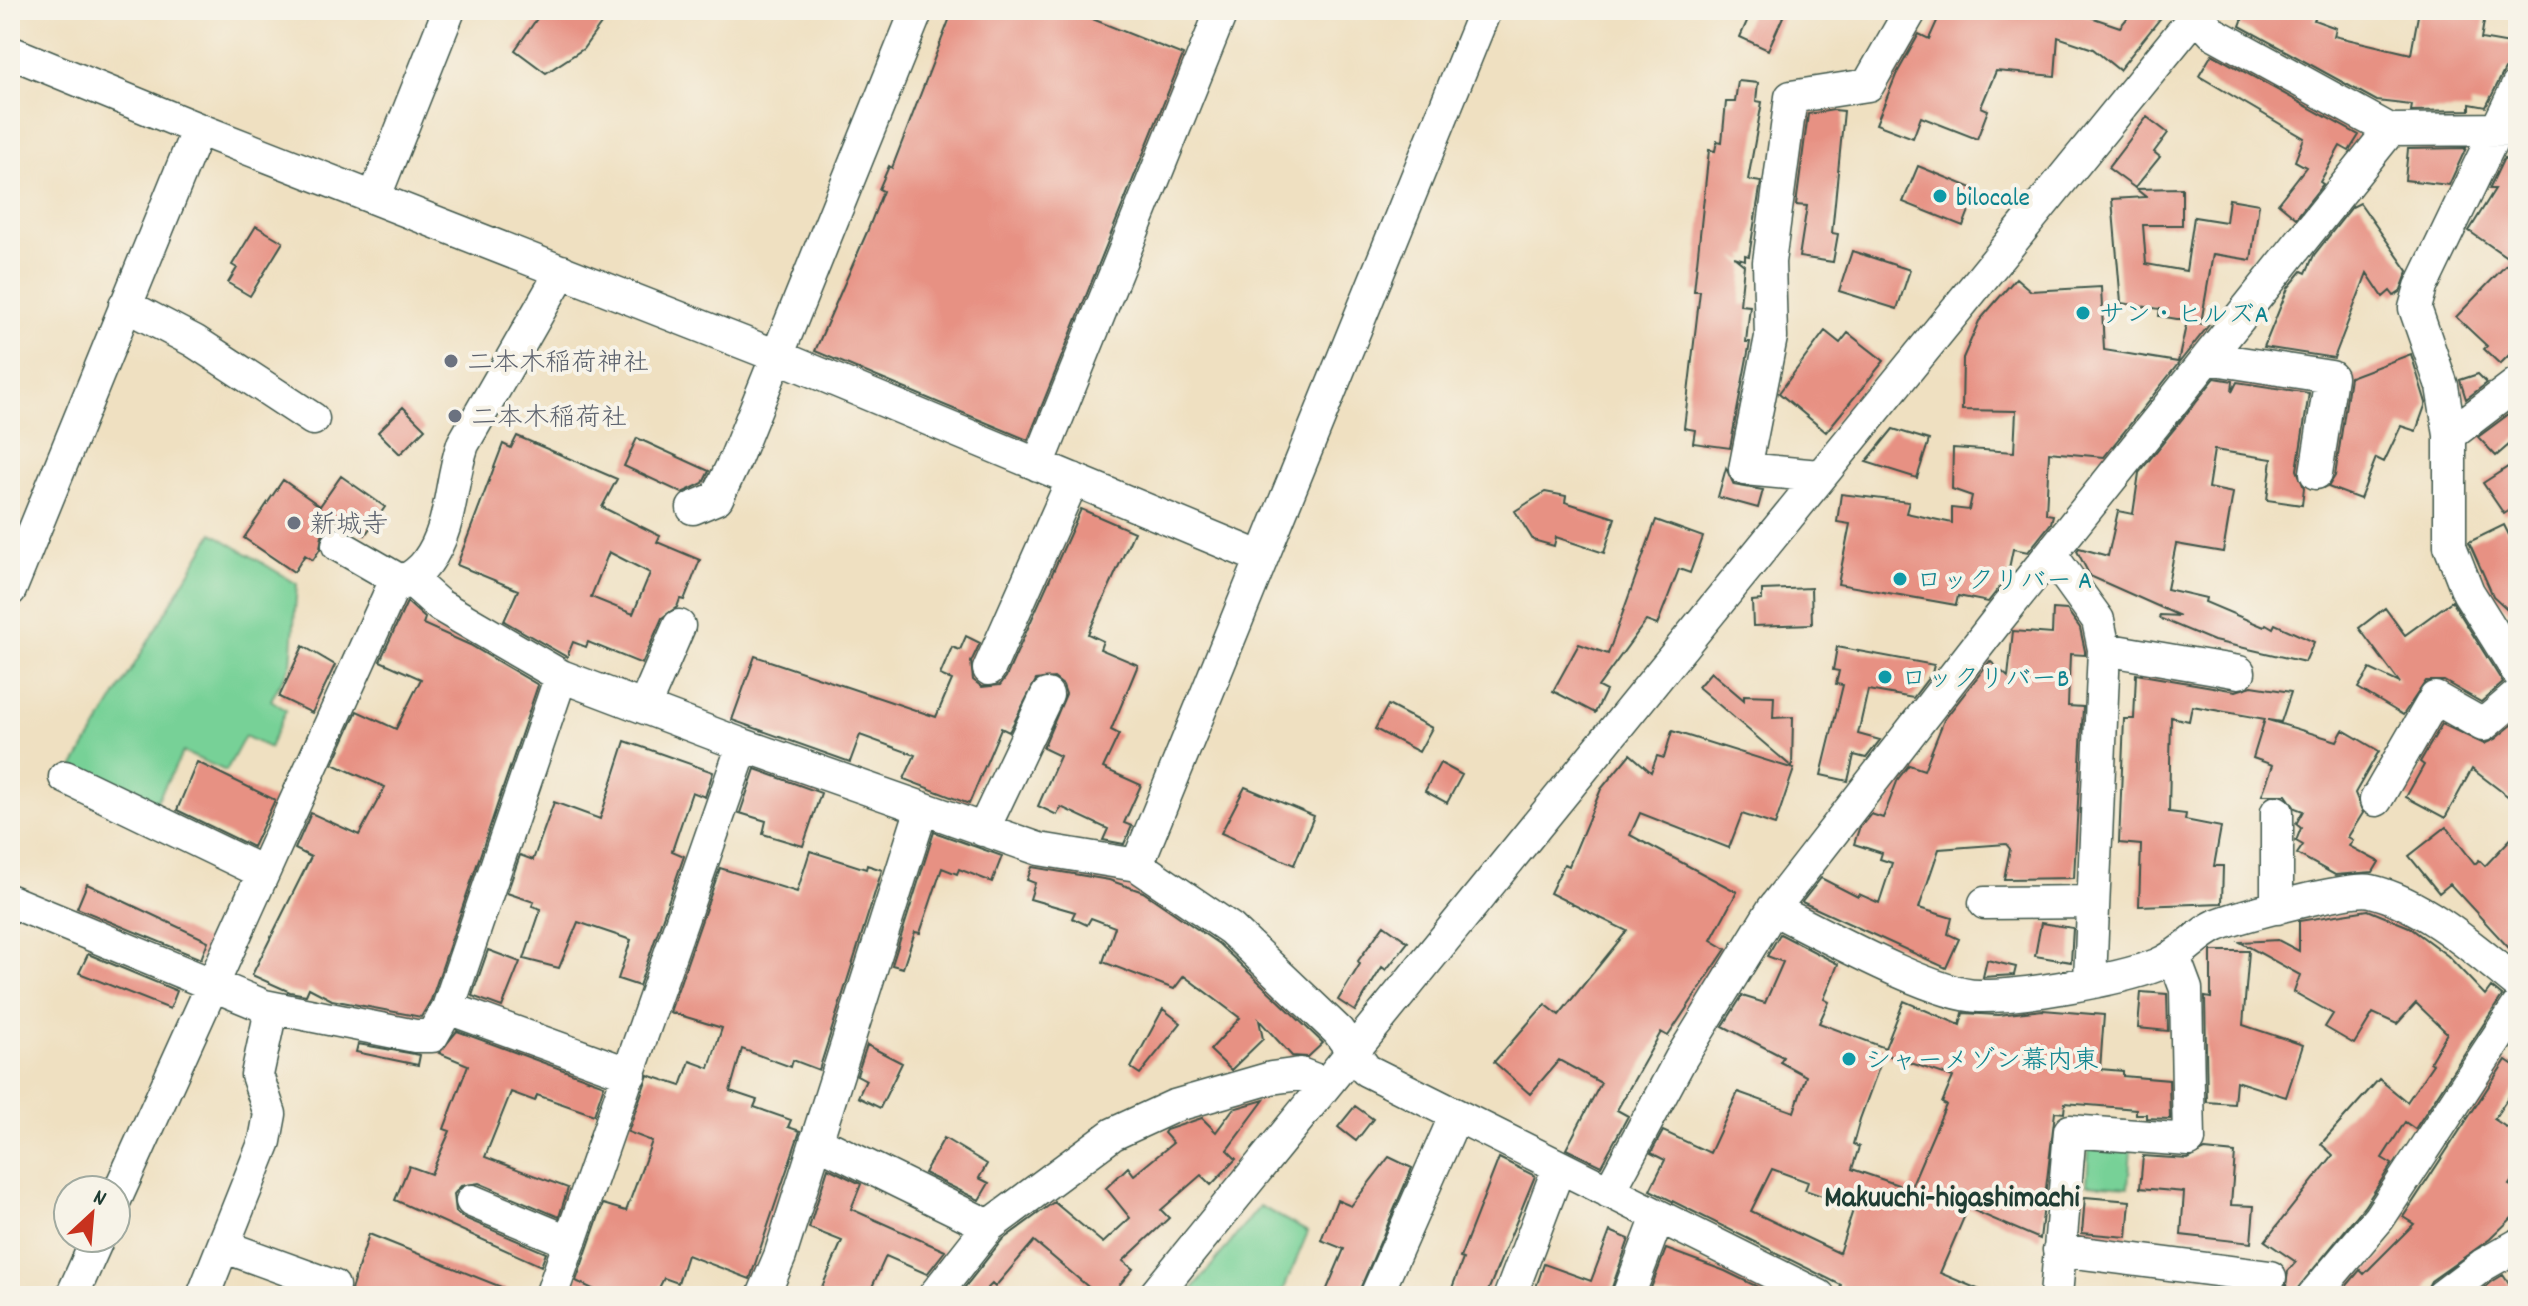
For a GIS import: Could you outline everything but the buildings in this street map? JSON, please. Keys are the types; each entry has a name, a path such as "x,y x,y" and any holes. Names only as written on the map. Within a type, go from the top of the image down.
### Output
{"street":[{"path":"375,196 449,10"},
{"path":"693,508 717,498 917,10"},
{"path":"1038,465 1222,10"},
{"path":"1137,865 1485,10"},
{"path":"1154,1296 2196,12 2213,33 2390,130 2508,130"},
{"path":"1819,476 1745,469 1771,337 1769,262 1791,97 1868,85 1902,13"},
{"path":"10,52 777,356 1262,558"},
{"path":"2518,85 2508,130 2421,287 2415,308 2442,386 2450,435 2450,546 2468,592 2518,672"},
{"path":"10,590 198,129"},
{"path":"1609,1192 1680,1060 1773,909 2390,130"},
{"path":"127,1174 390,593 408,581 442,539 451,504 452,473 463,444 562,271"},
{"path":"125,305 194,341 313,419"},
{"path":"2208,358 2331,377 2316,473"},
{"path":"2450,435 2518,383"},
{"path":"989,669 1073,479"},
{"path":"338,545 408,581 439,605 561,676 743,745 1039,849 1137,865 1231,929 1338,1031 1366,1070 1658,1217 1765,1283 1819,1296"},
{"path":"2051,555 2098,620 2104,649 2090,980"},
{"path":"644,707 679,626"},
{"path":"2104,649 2239,672"},
{"path":"10,901 264,1006 415,1036 432,1036 448,1008 561,676"},
{"path":"983,830 1047,695"},
{"path":"2376,800 2435,698 2483,725 2518,695"},
{"path":"551,1296 743,745"},
{"path":"65,777 262,872"},
{"path":"763,1296 780,1256 922,808"},
{"path":"2277,812 2277,908"},
{"path":"1773,909 1942,988 1976,996 2025,993 2146,969 2174,957 2198,935 2218,925 2277,908 2369,890 2439,923 2518,984"},
{"path":"1985,903 2093,902"},
{"path":"2056,1296 2070,1131 2189,1140 2186,989 2174,957"},
{"path":"203,1296 265,1141 270,1114 257,1075 269,1019 264,1006"},
{"path":"2313,1296 2379,1218 2518,1006"},
{"path":"448,1008 630,1074"},
{"path":"934,1296 989,1226 1113,1134 1174,1106 1271,1078 1300,1074 1326,1084"},
{"path":"1376,1296 1455,1117"},
{"path":"816,1141 989,1226"},
{"path":"1510,1296 1559,1167"},
{"path":"472,1201 570,1242"},
{"path":"1628,1296 1658,1217"},
{"path":"2442,1296 2483,1265 2518,1245"},
{"path":"223,1246 333,1286"},
{"path":"2059,1250 2270,1277"},
{"path":"72,1296 91,1254"}],"green space":[{"path":"213,533 297,584 291,664 271,700 286,710 269,748 245,736 226,771 183,752 151,812 71,771"},
{"path":"2089,1146 2131,1150 2128,1187 2087,1184"},
{"path":"1260,1206 1308,1232 1281,1296 1187,1296"}],"place":[{"name":"bilocale","path":"1940,196"},
{"name":"サン・ヒルズA","path":"2083,313"},
{"name":"二本木稲荷神社","path":"451,361"},
{"name":"二本木稲荷社","path":"455,416"},
{"name":"新城寺","path":"294,523"},
{"name":"ロックリバー A","path":"1900,579"},
{"name":"ロックリバーB","path":"1885,677"},
{"name":"シャーメゾン幕内東","path":"1849,1059"}],"district":[{"name":"Makuuchi-higashimachi","path":"1952,1196"}]}
